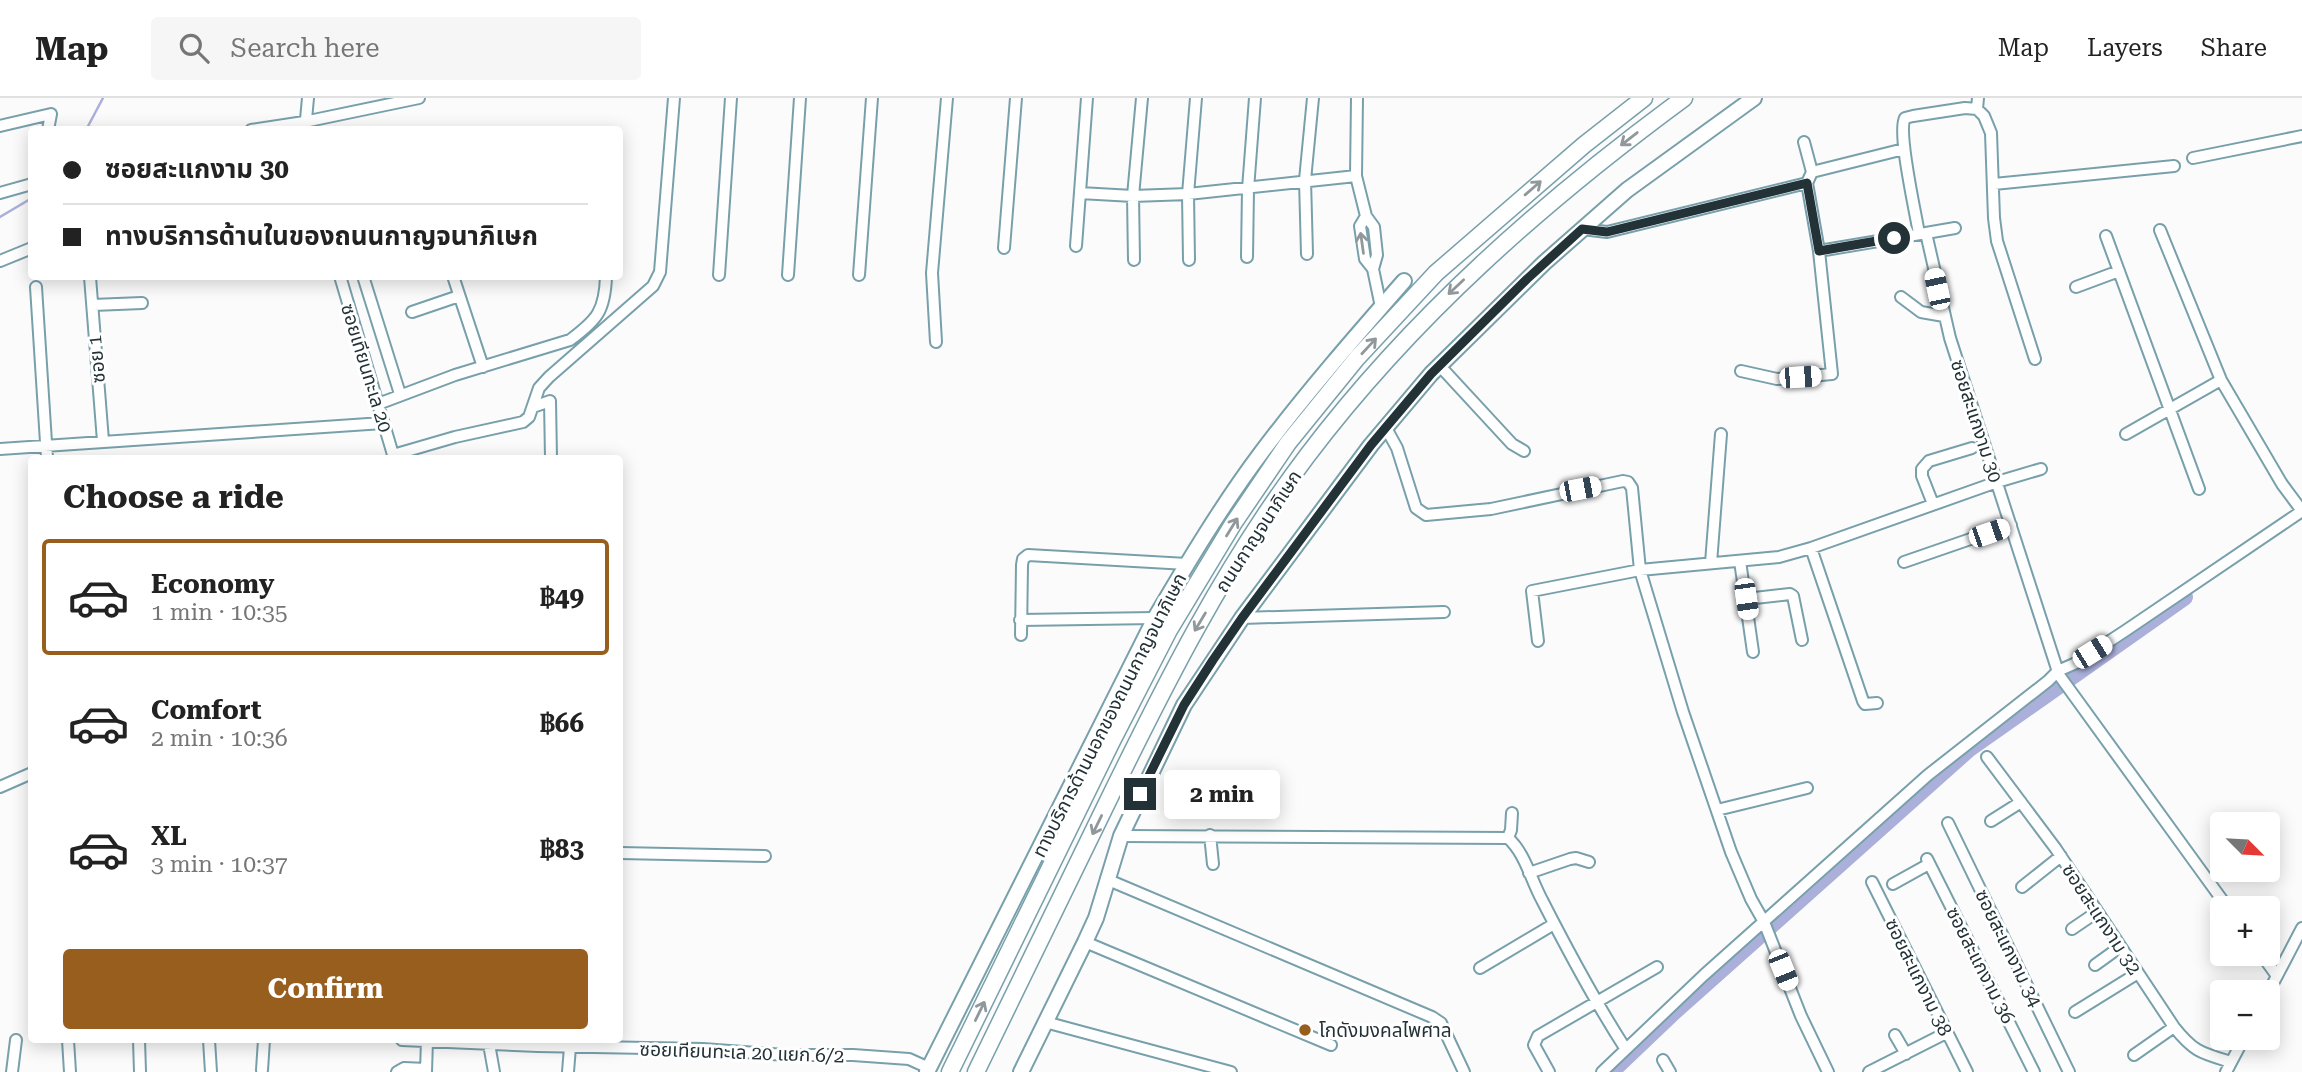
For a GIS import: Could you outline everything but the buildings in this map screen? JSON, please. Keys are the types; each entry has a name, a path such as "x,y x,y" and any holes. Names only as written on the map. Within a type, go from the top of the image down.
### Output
{"highway":[{"name":"ถนนกาญจนาภิเษก","path":"950,1072 1169,630 1233,524 1288,443 1357,358 1436,273 1584,145 1644,98"},
{"name":"ถนนกาญจนาภิเษก","path":"976,1072 1189,639 1252,536 1306,457 1377,370 1454,288 1599,162 1684,98"}],"main road":[{"path":"1021,1072 1085,943 1096,918 1121,836 1184,705 1242,618 1386,428 1439,365 1527,279 1627,190 1754,98"},
{"name":"ทางบริการด้านนอกของถนนกาญจนาภิเษก","path":"928,1070 1155,618 1187,564 1261,453 1318,380 1404,281"}],"street":[{"path":"308,98 304,126 388,101 419,98"},
{"path":"400,455 455,437 523,422 533,407 539,388 549,377 653,286 658,279 674,98"},
{"path":"719,275 731,98"},
{"path":"788,275 800,98"},
{"path":"859,275 872,98"},
{"path":"936,342 932,272 947,98"},
{"path":"1004,248 1016,98"},
{"path":"1076,246 1087,98"},
{"path":"1134,260 1133,196 1142,98"},
{"path":"1189,260 1188,194 1196,98"},
{"path":"1247,257 1248,189 1255,98"},
{"path":"1307,254 1305,180 1313,98"},
{"path":"1357,98 1356,176 1366,216 1374,227 1377,256 1373,269 1381,307"},
{"path":"1977,104 1991,133 1997,241 2035,359"},
{"name":"ซอยสะแกงาม 30","path":"1977,104 1905,118 1902,123 1904,149 1944,316 2058,673 2219,896"},
{"path":"0,125 51,114 49,126"},
{"path":"2193,158 2302,136"},
{"path":"1741,371 1777,379 1832,374 1819,251 1807,183 1812,172 1804,142"},
{"path":"1812,172 1904,149"},
{"path":"1994,184 2174,166"},
{"path":"1080,192 1133,196 1188,194 1356,176"},
{"path":"1582,229 1607,232 1807,183"},
{"path":"0,193 28,185"},
{"path":"1819,251 1955,228"},
{"path":"1602,1072 1763,922 1928,775 2058,673 2302,511 2282,484 2221,380 2160,230"},
{"path":"2106,236 2199,489"},
{"path":"0,261 28,250"},
{"path":"2076,287 2119,271"},
{"name":"ซอย 1","path":"90,280 103,441"},
{"name":"ซอยเทียนทะเล 20","path":"341,280 393,455"},
{"path":"364,280 400,394"},
{"path":"454,280 483,367"},
{"path":"378,404 400,394 569,340 598,314 604,302 606,280"},
{"path":"36,287 47,455"},
{"path":"412,312 459,296"},
{"path":"1901,297 1921,312 1944,316"},
{"path":"93,305 142,303"},
{"path":"1439,365 1512,444 1524,452"},
{"path":"2126,434 2221,380"},
{"path":"533,407 550,401 551,455"},
{"path":"0,449 383,423"},
{"path":"1386,428 1398,448 1416,508 1426,515 1491,509 1628,482 1632,488 1640,570 1683,712 1736,863 1774,947 1801,1016 1828,1072"},
{"path":"1711,563 1721,433"},
{"path":"1933,504 1922,476 1922,468 1929,461 1972,448"},
{"path":"1532,591 1640,570 1779,557 2041,469"},
{"path":"1904,562 2011,525"},
{"path":"1811,548 1863,701 1865,704 1877,703"},
{"path":"1021,635 1022,565 1023,559 1028,555 1187,564"},
{"path":"1740,561 1753,652"},
{"path":"1529,577 1538,641"},
{"path":"1746,599 1790,594 1793,596 1802,640"},
{"path":"1242,618 1444,612"},
{"path":"1020,620 1155,618"},
{"name":"ซอยสะแกงาม 32","path":"1987,757 2061,856 2174,1027 2189,1046 2229,1067"},
{"path":"0,787 28,775"},
{"path":"1717,810 1807,788"},
{"path":"1991,821 2021,802"},
{"path":"1508,838 1512,813"},
{"name":"ซอยสะแกงาม 34","path":"1948,823 2069,1072"},
{"path":"1210,835 1213,864"},
{"path":"1121,836 1508,838"},
{"path":"1508,838 1523,858 1596,1003 1625,1048"},
{"path":"623,853 765,856"},
{"path":"2022,887 2061,856"},
{"path":"1529,873 1570,859 1589,862"},
{"name":"ซอยสะแกงาม 36","path":"1893,884 1928,862 2032,1068"},
{"path":"1106,879 1432,1017 1441,1023 1464,1072"},
{"name":"ซอยสะแกงาม 38","path":"1872,882 1967,1072"},
{"path":"2072,929 2097,912"},
{"path":"1480,968 1555,924"},
{"path":"2275,980 2302,928"},
{"path":"1085,943 1331,1045"},
{"path":"2095,965 2120,947"},
{"path":"2270,966 2277,976"},
{"path":"1549,1072 1534,1045 1538,1036 1657,967"},
{"path":"2075,1012 2138,973"},
{"path":"1045,1022 1231,1072"},
{"path":"2134,1055 2174,1027"},
{"path":"1870,1072 1946,1033"},
{"path":"1895,1035 1906,1054"},
{"path":"12,1072 16,1040"},
{"path":"68,1043 70,1072"},
{"path":"139,1043 140,1072"},
{"path":"209,1043 211,1072"},
{"path":"262,1070 264,1043"},
{"path":"397,1072 404,1068 426,1070 427,1043"},
{"name":"ซอยเทียนทะเล 20 แยก 6/2","path":"468,1043 853,1055 909,1059 928,1070"},
{"path":"489,1044 494,1072"},
{"path":"568,1072 570,1047"},
{"path":"2229,1067 2238,1050"},
{"path":"1663,1060 1670,1072"},
{"path":"2021,1072 2032,1068"}],"waterway":[{"path":"88,126 103,98"},
{"path":"0,217 28,200"},
{"path":"1610,1072 1673,1012 1968,749 2184,597"}],"place":[{"name":"โกดังมงคลไพศาล","path":"1305,1030"}],"route":[{"path":"1140,794 1184,705 1213,660 1371,445 1431,374 1582,229 1596,233 1627,228 1807,183 1819,251 1894,238"}]}
